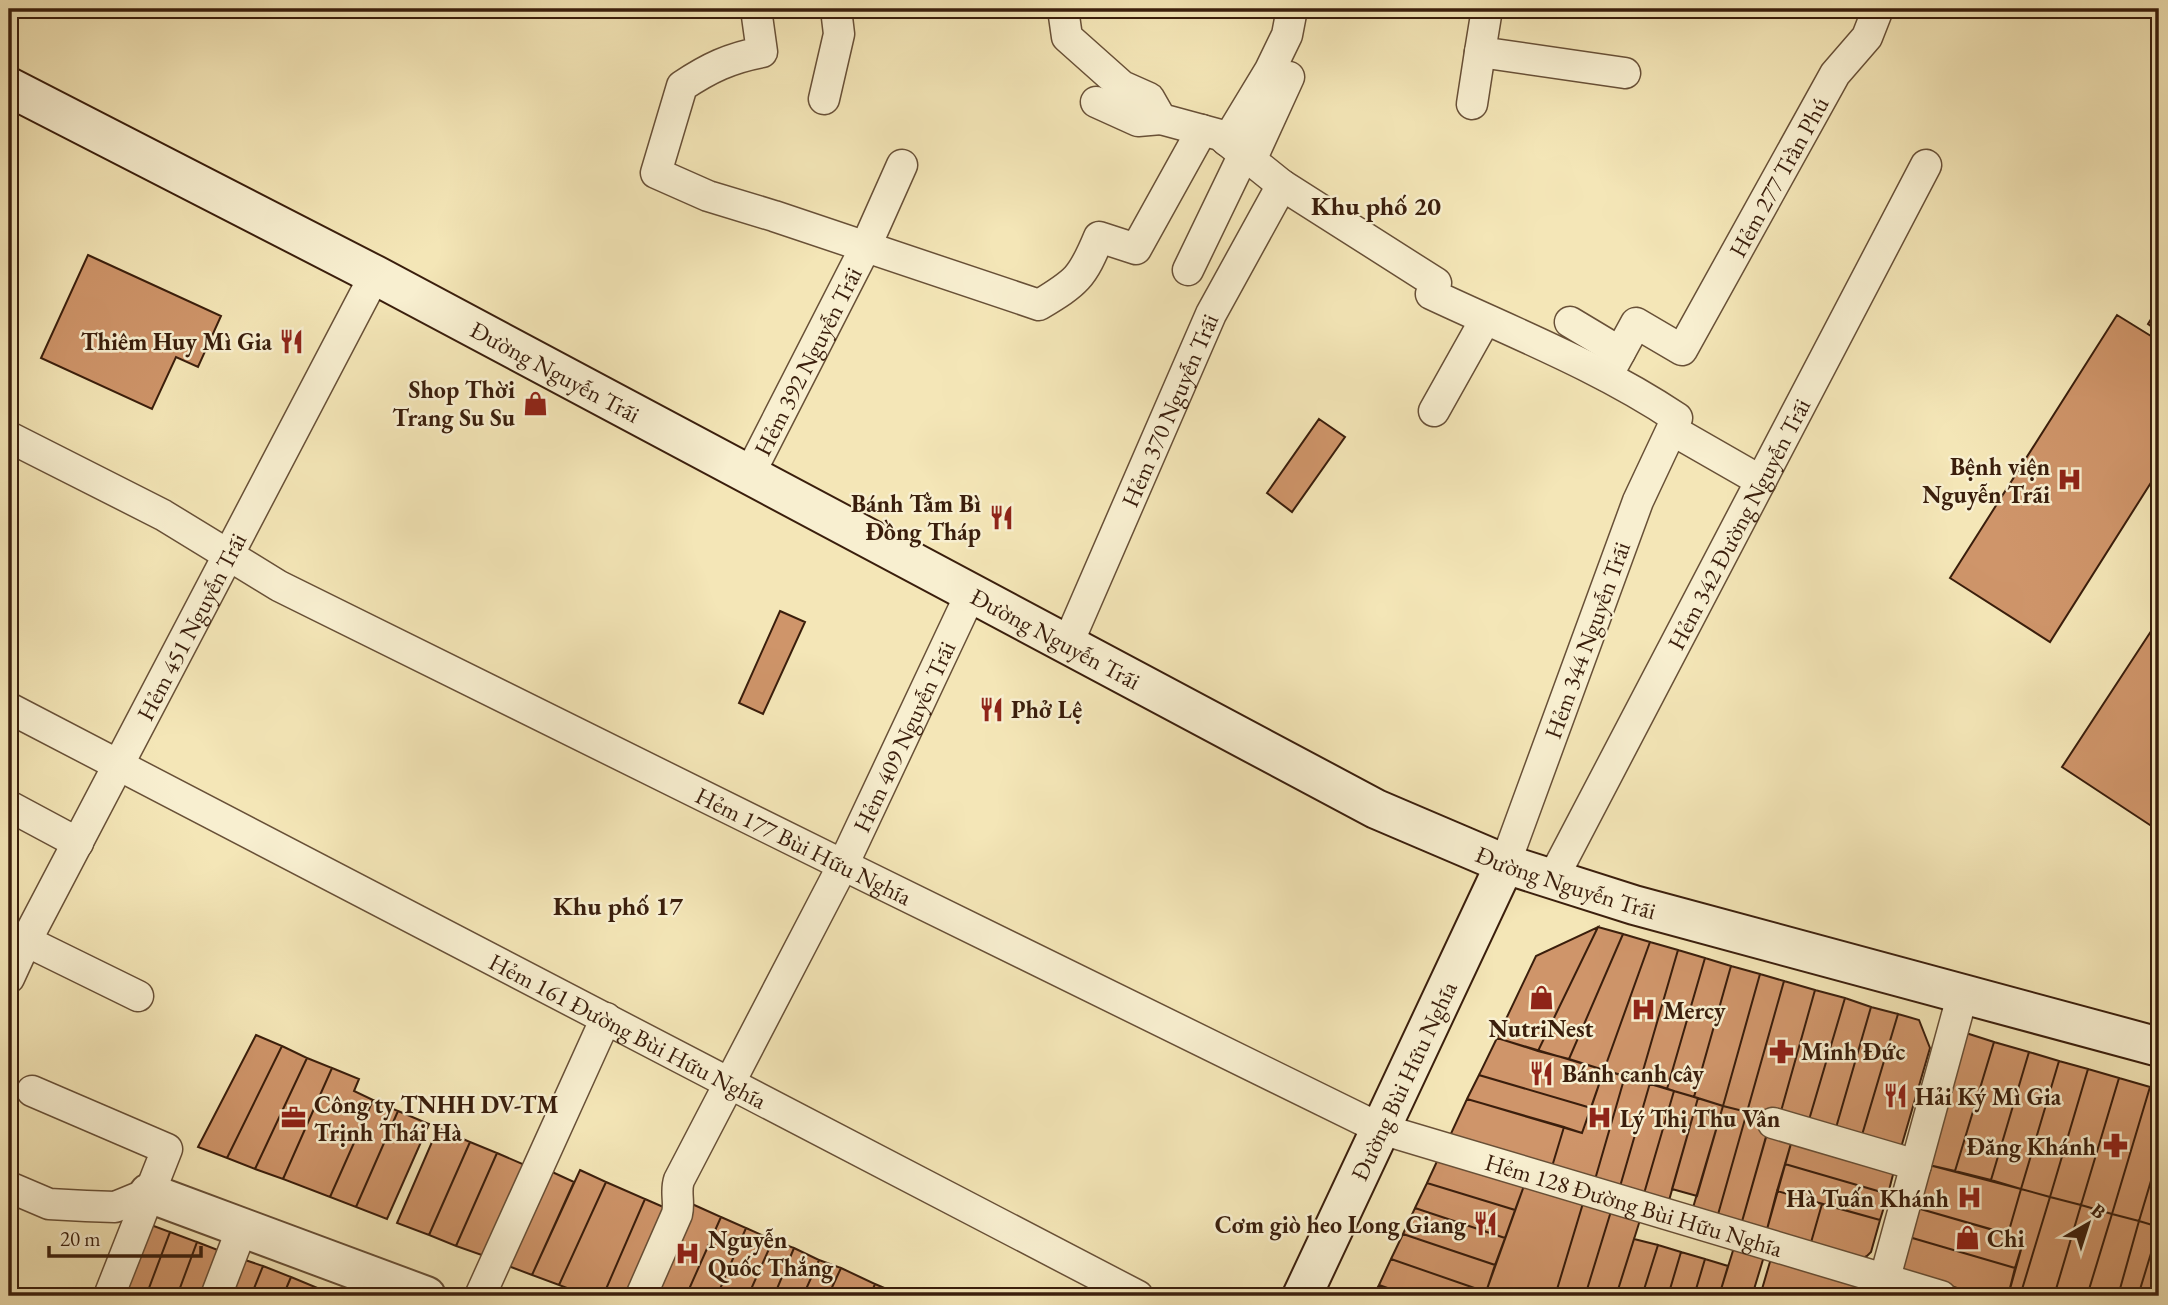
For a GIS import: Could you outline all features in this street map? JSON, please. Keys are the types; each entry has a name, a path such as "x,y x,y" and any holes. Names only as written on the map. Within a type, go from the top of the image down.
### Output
{"main road":[{"name":"Đường Nguyễn Trãi","path":"9,87 375,275 1376,809 1505,864 1634,905 2159,1047"},
{"name":"Đường Bùi Hữu Nghĩa","path":"1302,1296 1505,864"},
{"path":"149,1193 242,1228 385,1289 426,1296"}],"lane":[{"name":"Hẻm 392 Nguyễn Trãi","path":"756,9 762,52 735,57 707,69 682,86 656,173 708,196 1039,305 1070,286 1087,267 1099,237 1136,248 1231,146"},
{"path":"824,99 839,34 836,9"},
{"path":"1063,9 1067,37 1122,86 1149,99 1161,119"},
{"path":"1188,270 1231,146 1287,35 1292,9"},
{"path":"1472,104 1487,9"},
{"name":"Hẻm 277 Trần Phú","path":"1614,364 1636,323 1682,350 1835,74 1867,37 1878,9"},
{"path":"1480,52 1625,73"},
{"path":"1231,146 1289,77"},
{"path":"1096,102 1138,121 1161,119 1231,146 1282,185 1436,283 1431,294 1485,320 1614,364"},
{"name":"Hẻm 392 Nguyễn Trãi","path":"749,475 865,247 902,165"},
{"name":"Hẻm 342 Đường Nguyễn Trãi","path":"1552,880 1926,165"},
{"name":"Hẻm 370 Nguyễn Trãi","path":"1068,643 1211,314 1282,185"},
{"name":"Hẻm 451 Nguyễn Trãi","path":"9,978 375,275"},
{"path":"1434,411 1485,320"},
{"path":"1570,322 1674,424 1761,481"},
{"name":"Hẻm 344 Nguyễn Trãi","path":"1505,864 1638,501 1674,424"},
{"name":"Hẻm 177 Bùi Hữu Nghĩa","path":"9,437 163,514 279,586 1381,1129"},
{"name":"Hẻm 409 Nguyễn Trãi","path":"641,1296 677,1214 678,1183 843,865 971,593"},
{"name":"Hẻm 161 Đường Bùi Hữu Nghĩa","path":"9,708 1138,1296"},
{"path":"9,806 78,843"},
{"path":"26,941 138,996"},
{"path":"1882,1288 1963,993"},
{"path":"480,1296 606,1017"},
{"path":"32,1091 167,1149 109,1296"},
{"path":"1773,1123 1916,1166"},
{"name":"Hẻm 128 Đường Bùi Hữu Nghĩa","path":"1381,1129 1882,1288 1941,1296"},
{"path":"9,1187 49,1204 86,1206 115,1207 149,1193"},
{"path":"216,1296 242,1228"}],"building":[{"path":"88,255 221,316 198,367 176,357 152,409 41,358"},
{"path":"2159,306 2159,332 2148,324"},
{"path":"2117,315 2159,341 2159,470 2050,642 1950,578"},
{"path":"1319,419 1345,437 1292,512 1267,493"},
{"path":"780,611 805,622 763,714 739,703"},
{"path":"2159,619 2159,831 2062,767"},
{"path":"1598,927 1623,934 1569,1059 1538,1051"},
{"name":"NutriNest","path":"1598,927 1538,1051 1497,1038 1536,956"},
{"path":"1623,934 1650,942 1604,1070 1569,1059"},
{"name":"Mercy","path":"1650,942 1678,950 1640,1081 1604,1070"},
{"path":"1678,950 1705,958 1667,1089 1640,1081"},
{"path":"1705,958 1731,966 1694,1097 1667,1089"},
{"path":"1731,966 1760,974 1723,1106 1694,1097"},
{"path":"1760,974 1784,981 1747,1112 1723,1106"},
{"name":"Minh Đức","path":"1784,981 1815,990 1778,1122 1747,1112"},
{"path":"1815,990 1845,998 1806,1130 1778,1122"},
{"path":"1845,998 1871,1007 1833,1138 1806,1130"},
{"path":"1871,1007 1898,1014 1859,1145 1833,1138"},
{"name":"Hải Ký Mì Gia","path":"1898,1014 1919,1020 1930,1048 1898,1158 1859,1145"},
{"name":"Hải Ký Mì Gia","path":"1966,1033 1994,1042 1955,1171 1929,1165"},
{"path":"256,1035 282,1046 227,1158 198,1147"},
{"name":"Bánh canh cây","path":"1497,1038 1604,1070 1591,1108 1479,1075"},
{"path":"1994,1042 2029,1052 1991,1180 1955,1171"},
{"path":"282,1046 307,1058 255,1169 227,1158"},
{"path":"2029,1052 2059,1061 2021,1189 1991,1180"},
{"name":"Công ty TNHH DV-TM Trịnh Thái Hà","path":"307,1058 332,1068 283,1179 255,1169"},
{"path":"2059,1061 2088,1069 2050,1197 2021,1189"},
{"path":"332,1068 359,1079 354,1091 373,1100 330,1197 283,1179"},
{"path":"2088,1069 2119,1078 2081,1205 2050,1197"},
{"name":"Lý Thị Thu Vân","path":"1604,1070 1625,1076 1594,1183 1551,1170 1564,1127 1582,1133"},
{"path":"1479,1075 1591,1108 1582,1133 1467,1099"},
{"path":"1625,1076 1650,1083 1619,1190 1594,1183"},
{"name":"Đăng Khánh","path":"2119,1078 2150,1087 2112,1214 2081,1205"},
{"path":"1650,1083 1674,1091 1643,1197 1619,1190"},
{"path":"2150,1087 2159,1090 2159,1154 2139,1221 2112,1214"},
{"path":"1674,1091 1698,1098 1668,1204 1643,1197"},
{"path":"1698,1098 1723,1106 1697,1196 1672,1189"},
{"path":"1467,1099 1564,1127 1551,1170 1448,1140"},
{"path":"373,1100 398,1111 356,1207 330,1197"},
{"path":"1723,1106 1747,1112 1717,1218 1692,1211"},
{"path":"398,1111 429,1124 387,1219 356,1207"},
{"path":"1747,1112 1771,1120 1741,1225 1717,1218"},
{"path":"1769,1126 1794,1133 1766,1233 1741,1225"},
{"path":"438,1128 470,1142 429,1235 397,1223"},
{"path":"1794,1133 1896,1163 1888,1194 1785,1164"},
{"path":"470,1142 497,1153 456,1246 429,1235"},
{"path":"497,1153 534,1169 493,1259 456,1246"},
{"path":"2159,1154 2159,1227 2139,1221"},
{"path":"1439,1157 1525,1183 1515,1210 1427,1183"},
{"path":"1785,1164 1888,1194 1880,1220 1777,1191"},
{"name":"Hà Tuấn Khánh","path":"1929,1165 2021,1189 2008,1234 1917,1208"},
{"path":"580,1170 606,1182 559,1285 532,1275"},
{"path":"550,1171 574,1182 532,1275 498,1262"},
{"path":"606,1182 645,1199 603,1296 588,1296 559,1285"},
{"name":"Cơm giò heo Long Giang","path":"1427,1183 1515,1210 1505,1238 1415,1208"},
{"path":"1525,1183 1584,1200 1555,1296 1499,1296 1486,1292"},
{"path":"2021,1189 2050,1197 2020,1296 2008,1296 2024,1239 2008,1234"},
{"path":"1777,1191 1822,1204 1810,1246 1766,1233"},
{"path":"2050,1197 2081,1205 2054,1296 2020,1296"},
{"path":"645,1199 668,1209 631,1296 603,1296"},
{"path":"1584,1200 1612,1208 1585,1296 1555,1296"},
{"name":"Nguyễn Quốc Thắng","path":"692,1204 721,1217 686,1296 657,1296 655,1288"},
{"path":"1822,1204 1880,1220 1871,1252 1867,1256 1861,1259 1810,1246"},
{"path":"2081,1205 2112,1214 2087,1296 2054,1296"},
{"path":"1415,1208 1505,1238 1495,1265 1403,1234"},
{"path":"1612,1208 1641,1217 1616,1296 1585,1296"},
{"name":"Chi","path":"1917,1208 2024,1239 2015,1268 1909,1237"},
{"path":"2112,1214 2139,1221 2118,1296 2087,1296"},
{"path":"721,1217 746,1228 717,1296 686,1296"},
{"path":"2139,1221 2159,1227 2138,1296 2118,1296"},
{"path":"143,1222 170,1232 146,1296 115,1296"},
{"path":"2159,1227 2159,1296 2138,1296"},
{"path":"746,1228 773,1240 748,1296 717,1296"},
{"path":"170,1232 197,1242 177,1296 146,1296"},
{"path":"1403,1234 1495,1265 1486,1292 1391,1259"},
{"path":"1909,1237 2015,1268 2008,1296 1984,1296 1900,1271"},
{"path":"1634,1239 1658,1245 1642,1296 1616,1296"},
{"path":"773,1240 794,1248 774,1296 748,1296"},
{"path":"197,1242 223,1252 206,1296 177,1296"},
{"path":"1735,1244 1765,1253 1752,1296 1719,1296"},
{"path":"1658,1245 1681,1252 1668,1296 1642,1296"},
{"path":"794,1248 819,1260 803,1296 774,1296"},
{"path":"1681,1252 1705,1259 1694,1296 1668,1296"},
{"path":"1772,1255 1872,1284 1869,1296 1760,1296"},
{"path":"239,1258 263,1266 251,1296 225,1296"},
{"path":"1391,1259 1486,1292 1484,1296 1410,1296 1379,1285"},
{"path":"1705,1259 1728,1266 1719,1296 1694,1296"},
{"path":"819,1260 841,1268 828,1296 803,1296"},
{"path":"263,1266 291,1277 283,1296 251,1296"},
{"path":"841,1268 875,1284 870,1296 828,1296"},
{"path":"291,1277 320,1289 317,1296 283,1296"},
{"path":"875,1284 903,1296 870,1296"},
{"path":"1379,1285 1410,1296 1373,1296"}],"place":[{"name":"Thiêm Huy Mì Gia","path":"292,341"},
{"name":"Shop Thời Trang Su Su","path":"535,403"},
{"name":"Bệnh viện Nguyễn Trãi","path":"2070,480"},
{"name":"Bánh Tằm Bì Đồng Tháp","path":"1001,517"},
{"name":"Phở Lệ","path":"991,709"},
{"name":"NutriNest","path":"1541,997"},
{"name":"Mercy","path":"1643,1010"},
{"name":"Minh Đức","path":"1781,1051"},
{"name":"Bánh canh cây","path":"1542,1073"},
{"name":"Hải Ký Mì Gia","path":"1895,1096"},
{"name":"Công ty TNHH DV-TM Trịnh Thái Hà","path":"294,1118"},
{"name":"Lý Thị Thu Vân","path":"1600,1118"},
{"name":"Đăng Khánh","path":"2116,1146"},
{"name":"Hà Tuấn Khánh","path":"1969,1198"},
{"name":"Cơm giò heo Long Giang","path":"1486,1224"},
{"name":"Chi","path":"1967,1238"},
{"name":"Nguyễn Quốc Thắng","path":"688,1253"}],"district":[{"name":"Khu phố 20","path":"1376,206"},
{"name":"Khu phố 17","path":"618,906"}]}
